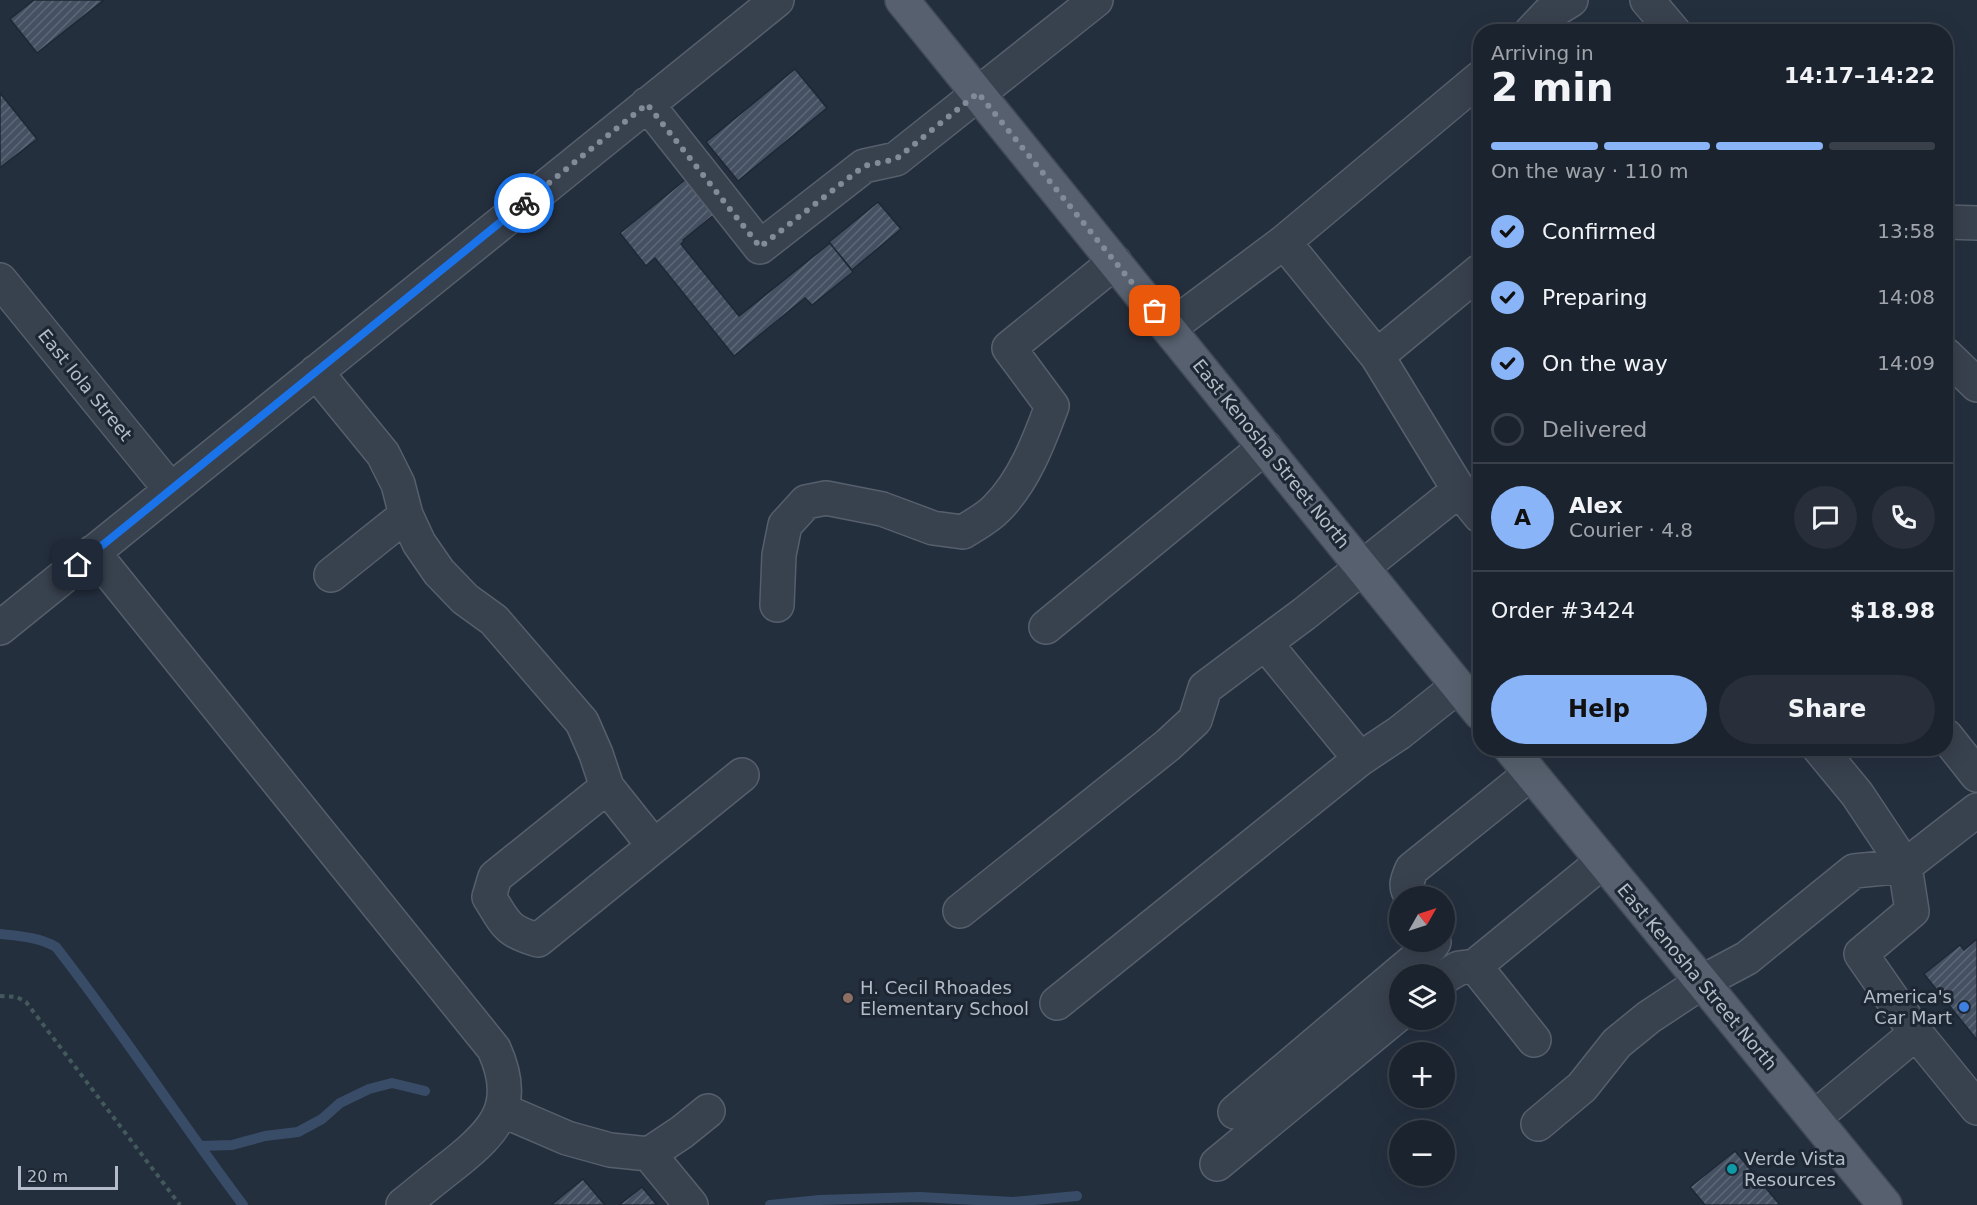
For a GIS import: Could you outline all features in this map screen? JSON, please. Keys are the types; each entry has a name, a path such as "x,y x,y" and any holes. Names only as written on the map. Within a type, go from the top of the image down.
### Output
{"main road":[{"name":"East Kenosha Street North","path":"902,0 1473,704"},
{"name":"East Kenosha Street North","path":"1516,756 1885,1205"}],"street":[{"path":"0,627 777,0"},
{"path":"647,104 760,247 864,166 896,159 1096,0"},
{"path":"1539,24 1548,14 1571,0"},
{"path":"1647,0 1667,24"},
{"path":"1169,328 1284,242 1473,84"},
{"path":"1953,222 1977,223"},
{"path":"1284,242 1377,357 1459,490 1473,507"},
{"path":"777,605 779,555 785,525 806,502 826,498 882,509 933,528 963,532 997,509 1013,488 1036,446 1052,406 1009,348 1115,262"},
{"path":"1377,357 1473,278"},
{"name":"East Iola Street","path":"0,280 170,489"},
{"path":"1953,362 1977,385"},
{"path":"316,372 383,454 398,484 406,515 419,543 439,572 465,599 494,620 582,722 607,787 654,846"},
{"path":"1046,627 1265,447"},
{"path":"960,911 1168,745 1195,720 1205,688 1305,614 1459,490"},
{"path":"331,575 406,515"},
{"path":"93,552 494,1049 502,1067 505,1086 502,1110 490,1132 479,1144 403,1205"},
{"path":"1265,643 1360,759"},
{"path":"1057,1003 1360,759 1399,733 1458,686"},
{"path":"1953,745 1977,775"},
{"path":"1825,756 1857,795 1905,866 1912,911 1861,954 1916,1033 1977,1108"},
{"path":"1407,886 1406,882 1412,869 1530,774"},
{"path":"607,787 495,877 489,897 507,926 519,935 538,940 742,775"},
{"path":"1538,1124 1582,1087 1617,1043 1649,1017 1702,982 1747,958 1854,871 1905,866 1977,810"},
{"path":"1455,970 1475,966 1602,862"},
{"path":"1236,1112 1422,952"},
{"path":"1475,966 1534,1040"},
{"path":"1217,1164 1389,1022"},
{"path":"1814,1118 1916,1033"},
{"path":"502,1110 567,1138 610,1150 649,1154 708,1111"},
{"path":"649,1154 691,1205"}],"path":[{"path":"0,996 17,997 26,1002 180,1205"}],"building":[{"path":"34,0 104,0 37,53 10,19"},
{"path":"795,69 827,108 738,181 706,142"},
{"path":"0,93 37,139 1,167 0,167"},
{"path":"686,179 715,214 681,244 739,316 830,243 853,272 812,305 805,298 734,356 655,258 646,266 620,233"},
{"path":"878,202 901,229 852,270 829,242"},
{"name":"America's Car Mart","path":"1977,939 1977,1040 1924,974 1960,945 1964,950"},
{"name":"Verde Vista Resources","path":"1735,1151 1780,1205 1705,1205 1690,1187"},
{"path":"583,1179 605,1205 551,1205"},
{"path":"642,1187 657,1205 619,1205"}],"waterway":[{"path":"0,934 36,939 56,947 104,1010 243,1205"},
{"path":"200,1146 232,1145 265,1136 298,1132 322,1119 340,1103 369,1089 392,1083 425,1091"},
{"path":"770,1205 820,1200 919,1197 1013,1202 1077,1196"}],"way so far":[{"path":"524,203 647,104 760,247 864,166 896,159 978,93 1155,311"}],"place":[{"name":"H. Cecil Rhoades Elementary School","path":"848,998"},
{"name":"America's Car Mart","path":"1964,1007"},
{"name":"Verde Vista Resources","path":"1732,1169"}],"route":[{"path":"78,565 524,203"}]}
